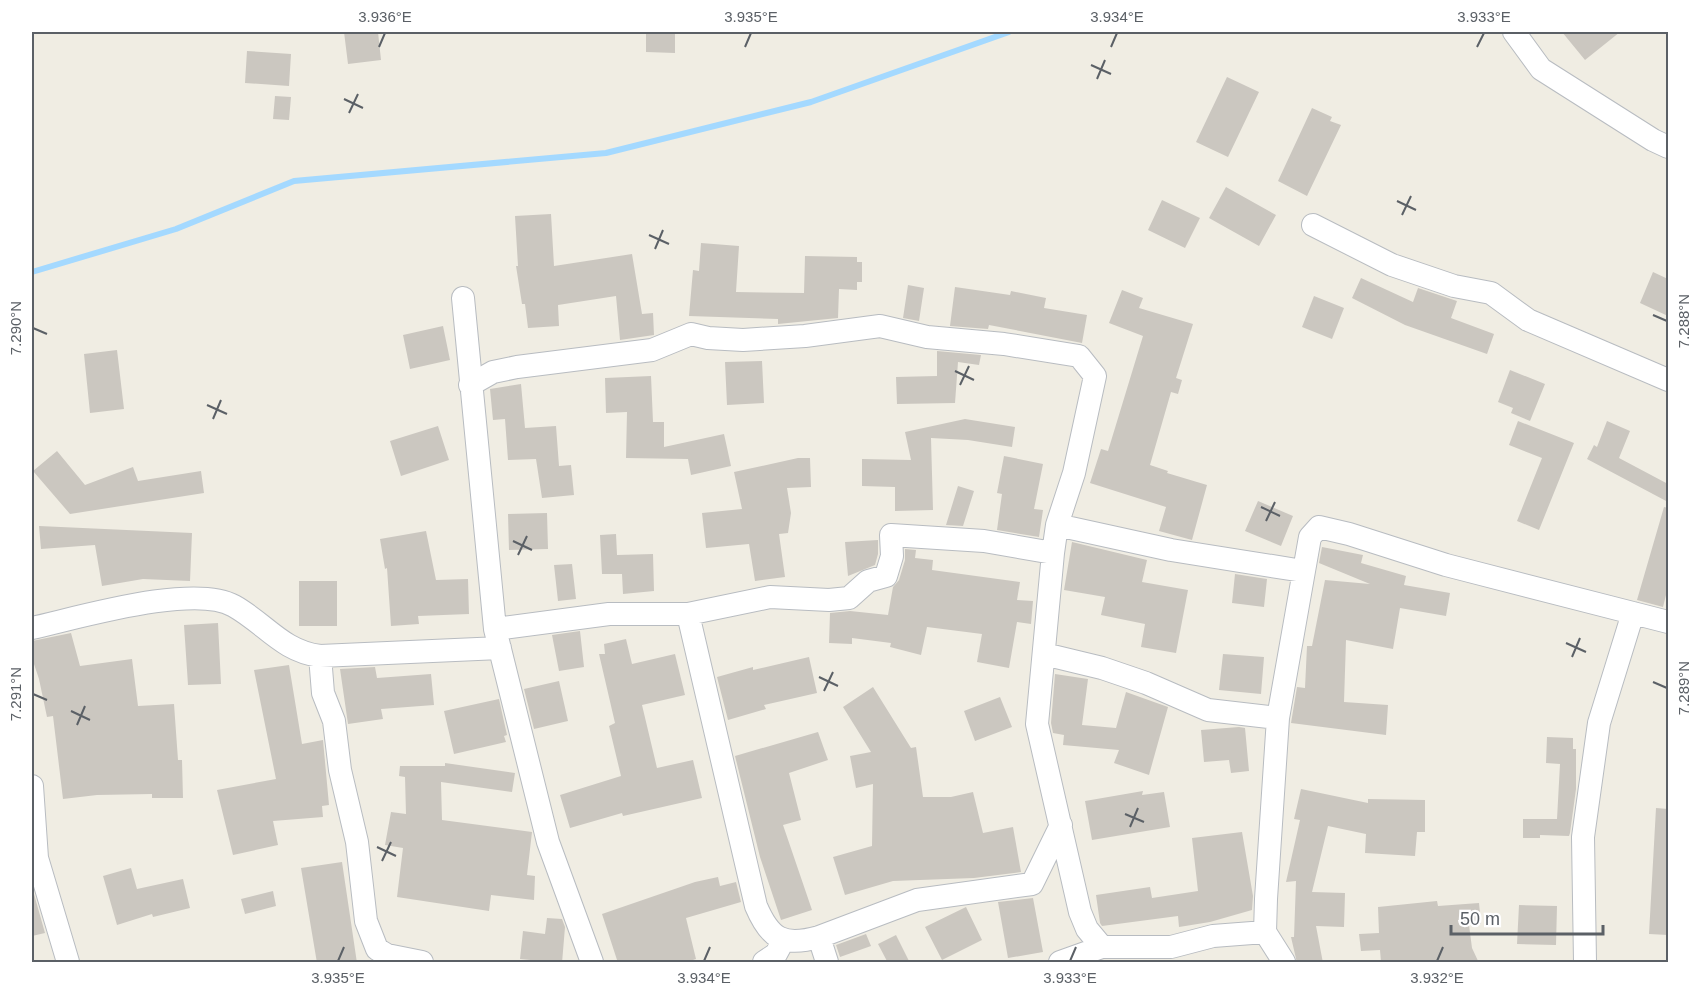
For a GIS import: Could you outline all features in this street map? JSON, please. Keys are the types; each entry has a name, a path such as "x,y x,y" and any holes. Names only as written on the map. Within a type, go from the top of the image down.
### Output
{"street":[{"path":"1514,32 1541,69 1653,140 1668,147"},
{"path":"1312,225 1392,265 1454,286 1491,293 1528,320 1668,380"},
{"path":"463,298 497,639 548,842 592,963"},
{"path":"470,385 493,372 652,350 691,334 708,338 743,340 805,336 880,326 927,337 1004,344 1079,356 1095,376 1074,474 1057,525 1037,724 1080,912 1087,929 1102,947"},
{"path":"1057,525 1170,550 1303,571"},
{"path":"1284,963 1265,932 1278,718 1310,537 1319,527 1349,534 1446,565 1668,622"},
{"path":"32,628 148,602 206,598 234,606 300,654 320,656 497,639 609,614 688,614 770,597 829,600 849,598 868,581 886,576 892,556 891,535 984,541 1053,553"},
{"path":"1585,963 1583,837 1599,723 1633,613"},
{"path":"688,614 756,906 765,928 783,941 802,942 819,937 917,900 1032,884 1061,825"},
{"path":"1044,654 1102,668 1146,683 1208,710 1278,718"},
{"path":"320,656 323,693 334,721 340,770 357,842 366,921 377,949 387,955 422,963"},
{"path":"32,786 37,858 69,963"},
{"path":"1060,963 1102,947 1171,947 1213,936 1265,932"},
{"path":"819,937 827,963"},
{"path":"764,963 776,954 783,941"}],"building":[{"path":"344,32 378,32 381,60 348,64"},
{"path":"646,32 675,32 675,53 646,52"},
{"path":"1562,32 1620,32 1585,60"},
{"path":"247,51 291,54 289,86 245,83"},
{"path":"1227,77 1259,92 1228,157 1196,142"},
{"path":"275,96 291,97 289,120 273,119"},
{"path":"1312,108 1332,117 1330,121 1341,125 1307,196 1278,181"},
{"path":"1226,187 1276,215 1259,246 1209,218"},
{"path":"1162,200 1200,218 1185,248 1148,230"},
{"path":"551,214 554,266 632,254 642,314 653,313 654,335 620,340 616,296 558,305 559,326 528,328 516,266 518,266 515,216"},
{"path":"701,243 739,246 736,292 804,293 805,256 857,257 857,262 862,262 862,282 857,282 857,290 839,289 838,318 778,324 778,319 689,316 693,270 699,271"},
{"path":"1653,272 1668,279 1668,316 1640,303"},
{"path":"1361,278 1413,302 1418,288 1457,301 1451,318 1494,334 1487,354 1405,325 1352,298"},
{"path":"908,285 924,288 919,321 903,318"},
{"path":"955,287 1010,295 1011,291 1046,298 1044,308 1087,315 1082,343 989,325 988,329 950,326"},
{"path":"1122,290 1143,298 1139,308 1193,324 1176,378 1182,380 1178,394 1171,392 1150,465 1168,471 1167,473 1207,485 1192,540 1159,531 1166,507 1090,483 1101,449 1108,451 1143,336 1109,323"},
{"path":"1314,296 1344,308 1332,339 1302,327"},
{"path":"443,326 450,360 410,369 403,335"},
{"path":"117,350 124,409 90,413 84,354"},
{"path":"937,351 981,355 979,365 958,362 955,403 897,404 896,377 937,376"},
{"path":"762,361 764,403 727,405 725,362"},
{"path":"1510,370 1545,384 1530,421 1511,413 1513,408 1498,402"},
{"path":"651,376 653,422 664,422 664,447 724,434 731,466 691,475 688,459 626,458 627,412 606,413 605,378"},
{"path":"521,384 525,428 556,426 559,466 571,465 574,495 542,498 536,459 508,460 505,419 493,420 490,389"},
{"path":"965,419 1015,427 1012,447 968,440 931,438 933,510 895,511 895,487 862,486 862,459 911,460 905,432"},
{"path":"1518,421 1574,443 1539,530 1517,521 1542,458 1509,445"},
{"path":"1607,421 1630,431 1619,458 1668,484 1668,502 1587,459 1594,445 1597,447"},
{"path":"438,426 449,460 401,476 390,441"},
{"path":"57,451 85,485 133,467 138,481 201,471 204,493 70,514 33,471"},
{"path":"1004,456 1043,464 1034,509 1043,510 1039,537 997,530 1002,494 997,493"},
{"path":"798,458 810,458 811,487 787,488 791,513 788,533 779,534 785,577 755,581 749,544 706,548 702,513 742,509 734,472"},
{"path":"958,486 974,491 963,526 946,525"},
{"path":"1258,501 1293,516 1281,546 1245,531"},
{"path":"1664,507 1668,508 1668,587 1663,607 1637,600"},
{"path":"547,513 548,549 509,550 508,514"},
{"path":"39,526 192,533 190,581 143,579 102,586 95,545 41,549"},
{"path":"426,531 436,580 468,579 469,614 418,616 419,624 391,626 387,568 385,569 380,539"},
{"path":"616,534 617,555 653,554 654,591 623,594 622,574 602,574 600,535"},
{"path":"878,540 875,565 848,576 845,542"},
{"path":"1072,542 1147,560 1142,582 1188,590 1176,653 1141,647 1145,624 1101,615 1105,597 1064,590"},
{"path":"1322,547 1363,555 1361,563 1406,576 1404,585 1450,593 1446,616 1400,608 1393,649 1346,640 1344,702 1388,705 1386,735 1291,723 1297,687 1305,688 1307,646 1312,646 1325,580 1370,584 1319,563"},
{"path":"905,549 916,550 915,558 933,560 932,570 1020,582 1017,600 1033,601 1031,624 1017,622 1009,668 977,662 982,634 927,627 921,655 890,647 891,643 852,638 852,644 829,643 830,613 850,611 888,615 893,587 899,580 905,560"},
{"path":"572,564 576,599 558,601 554,565"},
{"path":"1235,574 1267,579 1264,607 1232,603"},
{"path":"299,581 337,581 337,626 299,626"},
{"path":"218,623 221,684 188,685 184,625"},
{"path":"580,631 584,667 559,671 552,635"},
{"path":"71,633 80,666 132,659 138,706 174,704 178,760 182,760 183,798 152,798 152,794 97,795 63,799 53,716 47,717 32,658 32,641"},
{"path":"626,639 632,664 675,654 685,695 642,705 657,768 693,760 702,798 623,816 622,813 570,828 560,795 621,776 609,726 615,723 599,654 605,654 604,644"},
{"path":"1223,654 1264,657 1261,694 1219,690"},
{"path":"809,657 817,693 764,705 766,709 728,720 717,677 753,667 753,670"},
{"path":"289,665 302,744 323,740 329,805 322,806 323,817 273,821 278,845 233,855 217,790 276,779 254,670"},
{"path":"375,667 377,678 431,674 434,705 381,709 383,719 348,724 340,669"},
{"path":"1055,674 1088,679 1082,725 1116,728 1126,692 1168,707 1149,775 1114,763 1119,750 1063,745 1064,735 1053,733 1051,723"},
{"path":"559,681 568,721 534,729 524,689"},
{"path":"873,687 911,748 916,747 923,797 951,797 973,792 983,833 1013,827 1021,872 974,878 893,881 845,895 833,857 872,846 873,784 856,788 850,756 871,752 843,707"},
{"path":"1000,697 1012,727 975,741 964,711"},
{"path":"499,699 507,735 504,736 506,742 454,754 444,711"},
{"path":"1245,728 1249,771 1231,773 1229,760 1204,762 1201,730"},
{"path":"818,732 828,760 789,773 801,820 783,825 812,910 781,920 760,857 735,756"},
{"path":"1547,737 1573,738 1573,749 1576,749 1576,789 1570,833 1569,836 1540,835 1540,838 1523,838 1523,819 1557,819 1560,764 1546,763"},
{"path":"445,763 515,773 512,792 441,782 442,820 532,832 527,875 535,876 534,900 491,895 489,911 397,897 403,848 385,845 391,812 406,814 405,777 399,776 400,766 445,766"},
{"path":"1301,789 1368,803 1368,799 1425,800 1425,832 1417,832 1415,856 1365,853 1366,834 1328,826 1312,892 1345,893 1344,927 1316,926 1323,963 1297,963 1291,937 1294,937 1296,881 1286,882 1300,820 1294,819"},
{"path":"1143,791 1142,795 1164,792 1170,827 1092,840 1085,801"},
{"path":"1656,808 1668,809 1668,935 1649,934"},
{"path":"1242,832 1253,896 1252,910 1210,922 1179,927 1178,916 1102,926 1100,923 1096,895 1150,887 1152,898 1198,891 1192,838"},
{"path":"342,862 357,963 317,963 301,868"},
{"path":"131,868 137,889 183,879 190,908 153,917 152,914 117,925 103,876"},
{"path":"718,877 720,886 736,882 741,902 686,918 696,959 684,963 618,963 602,914 695,882"},
{"path":"32,887 45,933 32,936"},
{"path":"273,891 276,906 245,914 241,899"},
{"path":"1033,898 1043,952 1008,958 998,902"},
{"path":"1437,901 1438,906 1479,903 1481,924 1469,925 1472,948 1479,963 1414,963 1414,960 1381,962 1380,950 1361,951 1359,934 1379,933 1378,907"},
{"path":"1519,905 1557,906 1556,945 1517,944"},
{"path":"966,907 982,940 942,960 925,927"},
{"path":"547,918 562,919 565,927 562,963 520,959 523,931 545,934"},
{"path":"866,934 871,946 840,957 836,945"},
{"path":"896,935 910,963 888,963 878,944"}],"waterway":[{"path":"32,272 176,229 294,181 606,153 811,102 1009,32"}]}
